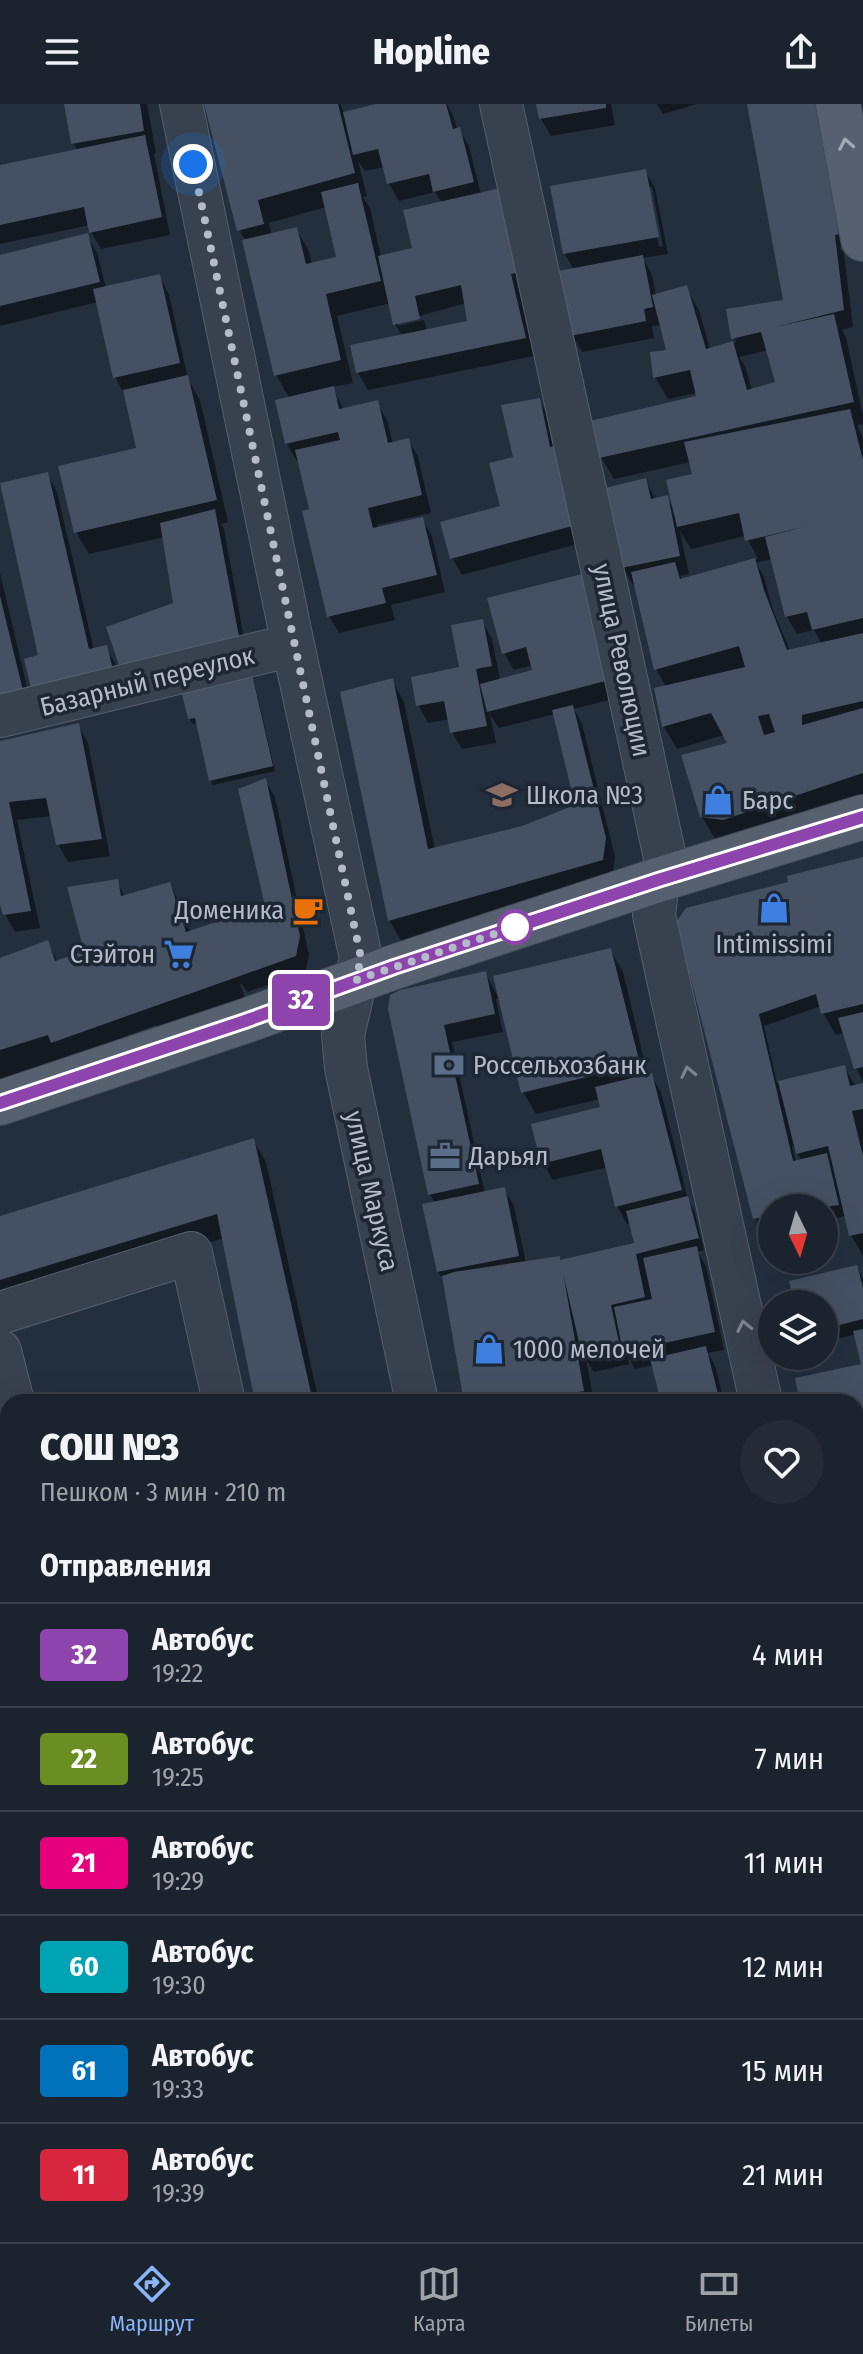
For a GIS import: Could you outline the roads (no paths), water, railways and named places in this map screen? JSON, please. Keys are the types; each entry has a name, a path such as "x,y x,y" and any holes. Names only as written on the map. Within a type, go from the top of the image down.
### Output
{"main road":[{"path":"838,104 863,239"},
{"path":"0,1103 231,1026 356,980 658,880 863,817"}],"street":[{"name":"улица Маркуса","path":"181,104 361,958 343,1035 346,1068 415,1394"},
{"name":"улица Революции","path":"501,104 666,862 658,880 654,915 759,1394"},
{"name":"Базарный переулок","path":"0,716 293,645"},
{"path":"0,1313 191,1253 222,1394"},
{"path":"0,1351 11,1394"}],"place":[{"name":"Школа №3","path":"502,795"},
{"name":"Барс","path":"718,800"},
{"name":"Intimissimi","path":"774,908"},
{"name":"Доменика","path":"308,910"},
{"name":"Стэйтон","path":"179,954"},
{"name":"Россельхозбанк","path":"449,1065"},
{"name":"Дарьял","path":"445,1156"},
{"name":"1000 мелочей","path":"489,1349"}]}
